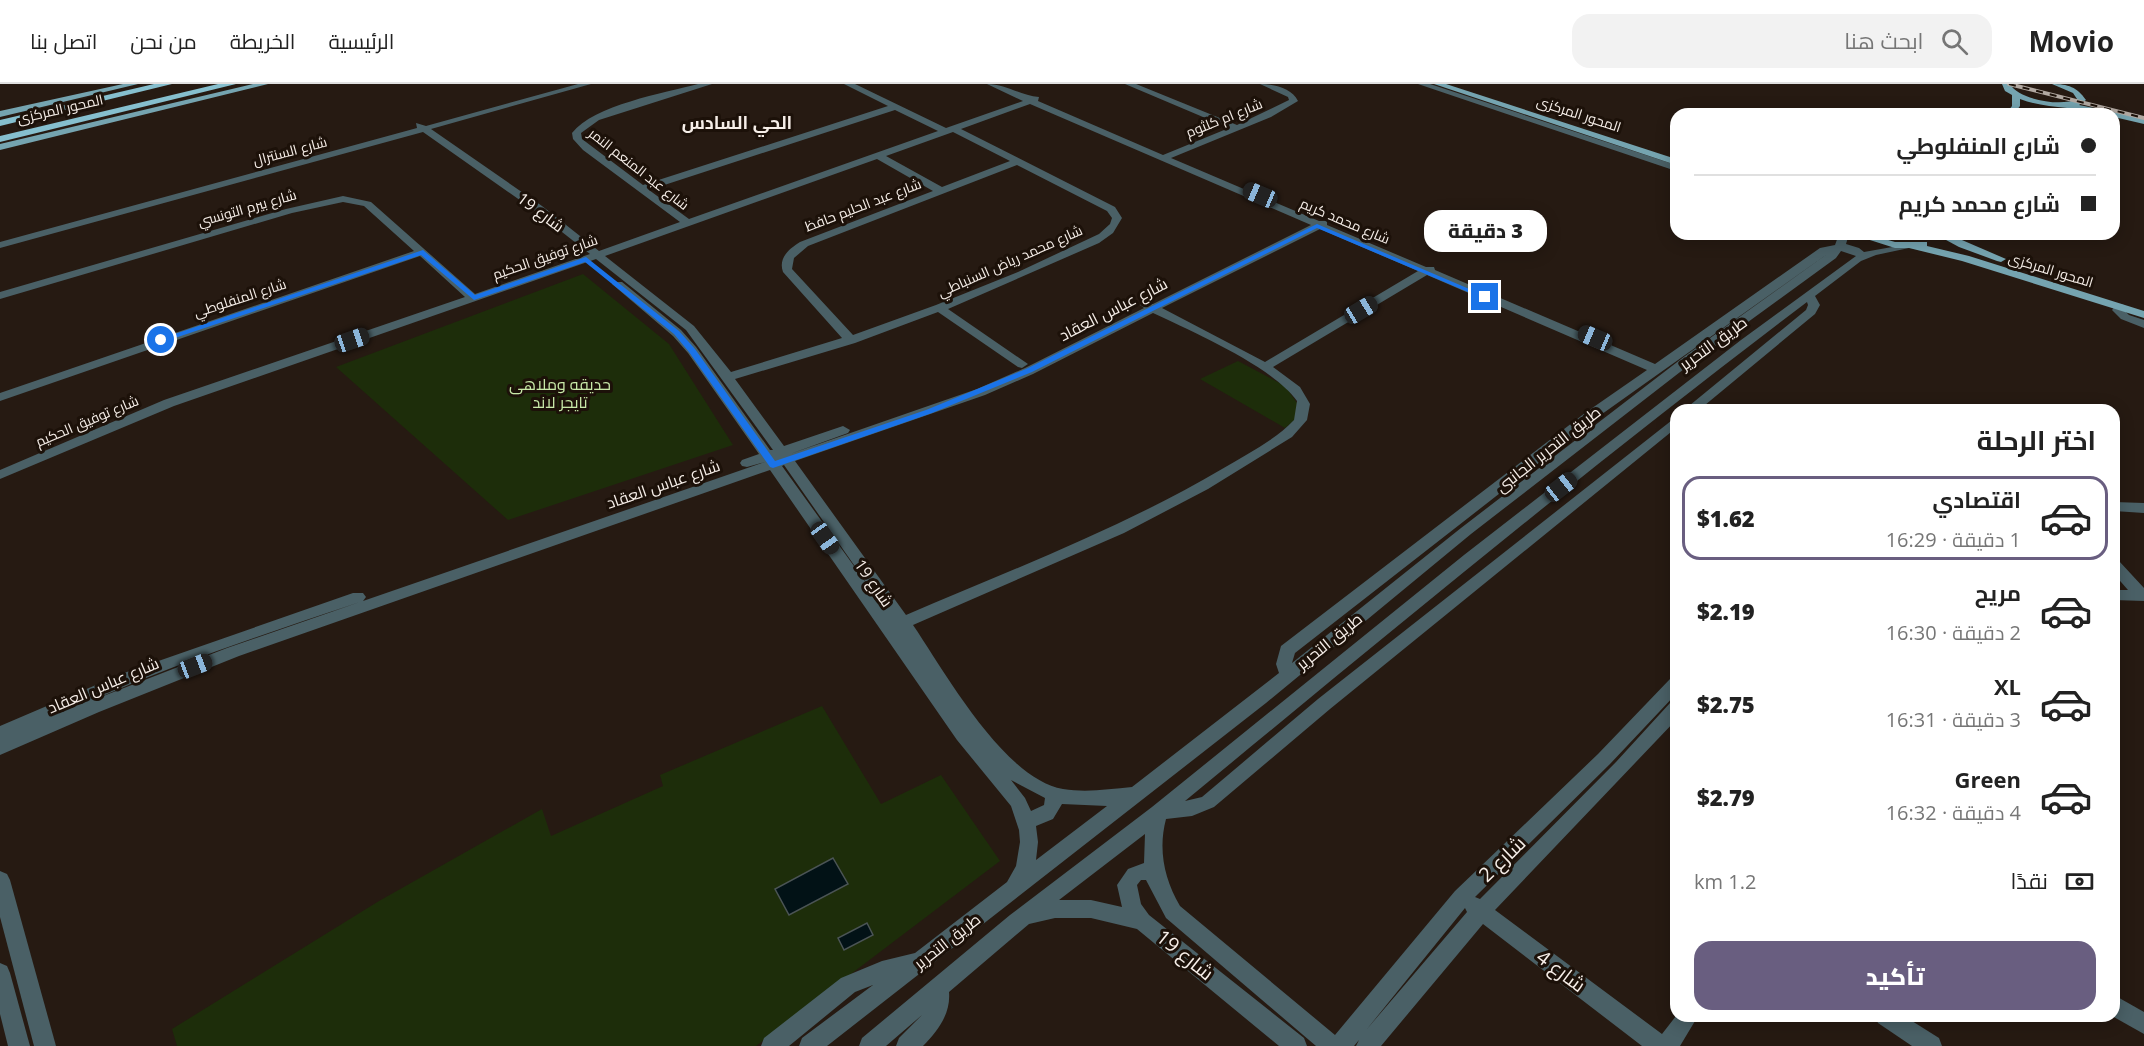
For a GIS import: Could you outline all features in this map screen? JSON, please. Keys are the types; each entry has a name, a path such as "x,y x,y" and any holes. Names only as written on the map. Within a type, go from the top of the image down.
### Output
{"highway":[{"path":"32,107 166,84"},
{"name":"المحور المركزى","path":"0,123 166,84"},
{"path":"134,115 230,84"},
{"name":"المحور المركزى","path":"0,139 230,84"}],"main road":[{"path":"0,114 134,84"},
{"path":"0,147 264,84"},
{"name":"المحور المركزى","path":"1438,84 1670,160"},
{"name":"المحور المركزى","path":"1462,84 1670,151"},
{"path":"2056,84 2072,88 2095,99"},
{"path":"1992,85 2077,108"},
{"path":"2050,108 2081,102 2082,97 2072,88"},
{"path":"2011,90 2016,106 2014,108"},
{"path":"2107,103 2144,114"},
{"path":"2120,116 2144,121"},
{"name":"المحور المركزى","path":"1875,240 1955,255 2087,292 2144,305"},
{"path":"1909,246 1928,243 1930,240"},
{"name":"المحور المركزى","path":"1953,240 2144,315"}],"street":[{"name":"شارع السنترال","path":"0,245 568,84"},
{"name":"شارع السنترال","path":"0,238 587,84"},
{"name":"شارع عبد المنعم النمر","path":"688,223 586,148 576,134 580,128 605,114 708,84"},
{"path":"848,84 950,129"},
{"name":"شارع محمد كريم","path":"990,84 1033,100 1658,367"},
{"name":"شارع محمد كريم","path":"1001,84 1033,100"},
{"path":"1129,84 1237,128"},
{"name":"شارع ام كلثوم","path":"1166,157 1237,128 1294,101 1291,95 1264,84"},
{"path":"1422,84 1670,166"},
{"name":"شارع توفيق الحكيم","path":"0,475 169,403 688,223 1033,100"},
{"path":"642,189 897,106"},
{"name":"شارع 19","path":"416,128 690,328 728,377 777,458 890,628 1019,803 1028,830 1028,854 1025,867 1012,890"},
{"name":"شارع محمد رياض السنباطي","path":"728,377 851,340 942,309 1094,240 1109,231 1116,222 1117,218 1112,209 950,129"},
{"path":"878,155 941,191"},
{"name":"شارع عبد الحليم حافظ","path":"851,340 787,270 786,263 789,256 804,244 1018,161"},
{"name":"شارع بيرم التونسي","path":"0,296 331,201 354,200 367,204 474,298"},
{"name":"شارع عباس العقاد","path":"0,733 130,677 256,631 981,392 1029,371 1148,306 1315,222"},
{"path":"1841,241 1862,257"},
{"name":"طريق التحرير","path":"810,1046 1288,675 1418,568 1538,475 1688,353 1832,256 1841,241"},
{"name":"طريق التحرير","path":"870,1046 1021,918 1159,812 1469,559 1809,296 1862,257 1883,249 1909,246"},
{"name":"شارع المنفلوطي","path":"0,397 113,356 423,252"},
{"name":"شارع 19","path":"591,257 692,350 903,623 969,733 1014,772 1031,784 1054,794 1085,800 1137,792"},
{"path":"1265,367 1428,270"},
{"path":"1697,404 1811,312 1814,305 1809,296"},
{"path":"903,623 1172,503 1284,435 1302,417 1303,400 1289,383 1265,367 1148,306"},
{"name":"شارع عباس العقاد","path":"0,748 93,707 233,652 923,404 1022,364 1148,306"},
{"path":"2120,307 2118,310 2121,314 2144,324"},
{"path":"942,309 1022,364"},
{"name":"طريق التحرير الجانبى","path":"1288,675 1284,664 1287,650 1658,367 1688,353"},
{"path":"1159,812 1192,808 1208,802 1324,704 1670,426"},
{"path":"1538,457 1538,475"},
{"path":"2120,497 2144,498"},
{"path":"2120,507 2144,507"},
{"path":"1449,544 1450,550 1456,555 1469,559"},
{"path":"1418,568 1435,572 1441,582"},
{"path":"2120,571 2143,596"},
{"path":"2120,595 2143,596"},
{"name":"شارع 2","path":"1340,1046 1462,897 1604,759 1670,689"},
{"name":"شارع 2","path":"1367,1046 1480,910 1670,714"},
{"path":"1025,819 1037,819 1048,813 1054,804 1054,794"},
{"name":"شارع 19","path":"1159,812 1152,842 1155,874 1173,912 1332,1046"},
{"path":"1142,921 1132,907 1127,885 1135,874 1145,872 1155,874"},
{"path":"0,880 45,1046"},
{"name":"شارع 4","path":"1462,897 1660,1046"},
{"name":"شارع 19","path":"1021,918 1038,912 1073,908 1108,912 1142,921 1296,1046"},
{"path":"772,1046 848,985 882,971 920,961"},
{"path":"0,973 19,1046"},
{"path":"907,1046 931,1023 938,1004 938,988"},
{"path":"2120,1009 2144,1024"},
{"path":"1666,1046 1684,1022"},
{"path":"1895,1022 1931,1046"}],"green space":[{"name":"حديقه وملاهى تايجر لاند","path":"583,274 669,344 733,445 508,520 336,367"},
{"path":"1238,361 1285,386 1297,403 1297,418 1285,428 1200,379"},
{"path":"822,706 881,804 941,775 1000,861 756,1046 177,1046 172,1029 379,901 542,809 551,836 663,786 660,775"}],"shaded area":[{"path":"833,858 848,884 789,915 775,889"},
{"path":"867,923 873,935 844,950 838,938"}],"railway":[{"path":"2009,84 2104,108"},
{"path":"2120,112 2144,118"}],"district":[{"name":"الحي السادس","path":"737,123"}],"route":[{"path":"161,340 423,252 474,298 586,259 659,317 692,350 773,465 981,392 1029,371 1317,226 1485,297"}]}
